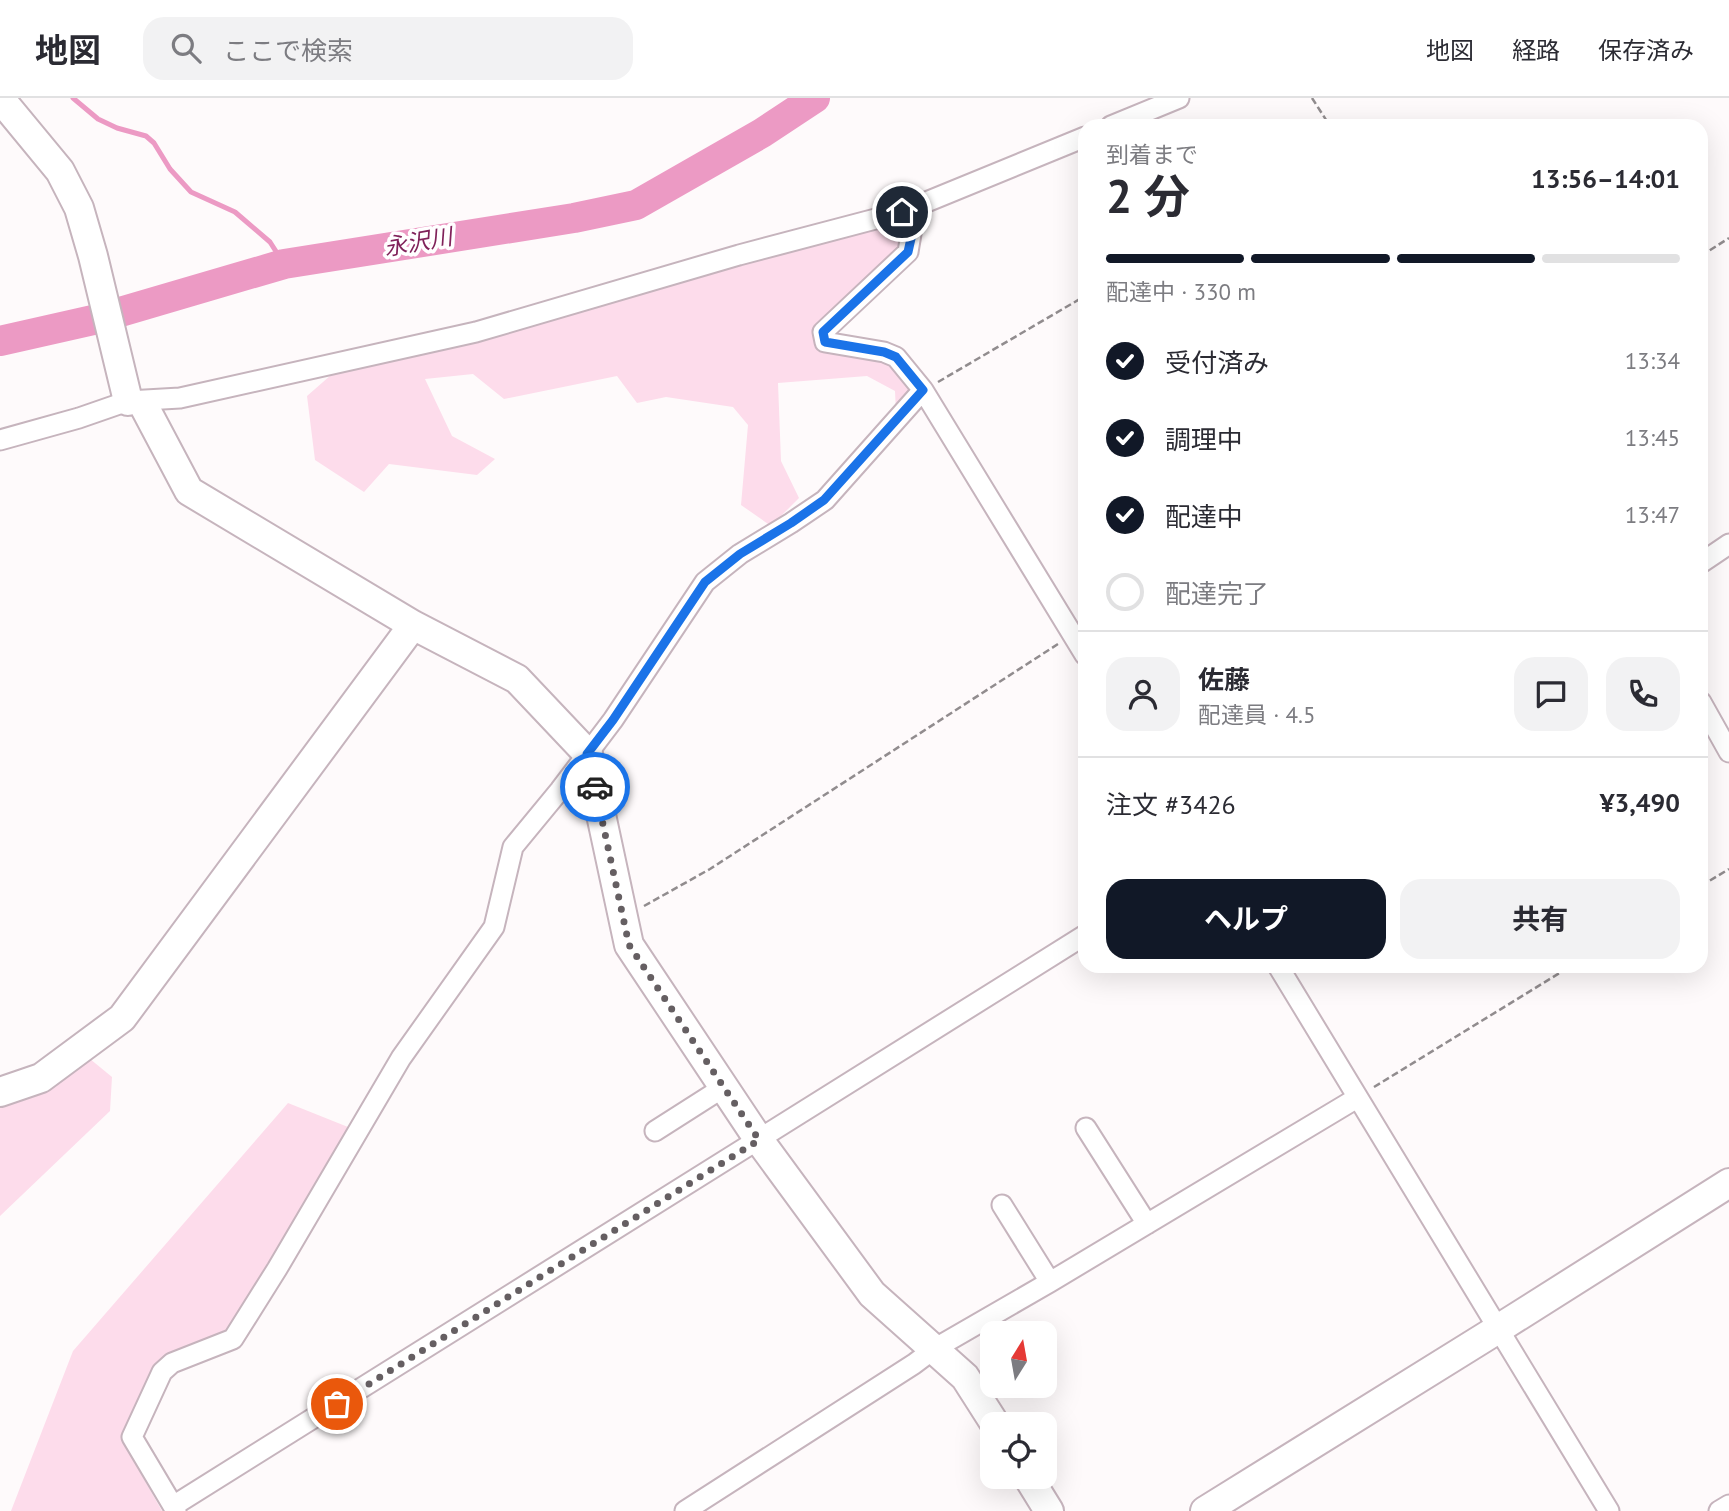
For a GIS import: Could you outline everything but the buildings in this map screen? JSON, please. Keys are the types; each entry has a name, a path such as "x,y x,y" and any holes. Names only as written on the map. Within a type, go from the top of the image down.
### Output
{"street":[{"path":"1128,119 1179,98"},
{"path":"0,101 60,171 79,208 136,404 189,491 413,625 517,679 587,754 629,945 759,1140 872,1294 965,1377 987,1412"},
{"path":"0,440 136,404 180,398 477,332 739,255 902,212 1078,140"},
{"path":"902,212 912,234 908,252 823,332 825,342 884,352 896,357 923,390 1078,643"},
{"path":"923,390 824,500 740,554 705,582 613,720 513,847 494,927 401,1058 233,1339 172,1363 162,1372 132,1437 175,1508 1078,938"},
{"path":"1708,558 1729,544"},
{"path":"0,1092 41,1078 122,1018 413,625"},
{"path":"1708,714 1729,752"},
{"path":"1282,973 1609,1511"},
{"path":"654,1131 724,1087"},
{"path":"685,1511 934,1349 1357,1098"},
{"path":"1086,1128 1147,1224"},
{"path":"1205,1511 1729,1183"},
{"path":"1002,1205 1050,1282"},
{"path":"1035,1489 1049,1511"},
{"path":"1719,1511 1729,1505"}],"path":[{"path":"1312,98 1326,119"},
{"path":"1708,252 1729,239"},
{"path":"923,390 1078,300"},
{"path":"623,917 710,869 1073,635"},
{"path":"1708,882 1729,869"},
{"path":"1357,1098 1560,973"}],"shaded area":[{"path":"897,219 902,245 819,329 820,351 887,359 912,388 896,413 895,391 867,376 778,383 781,461 799,498 771,526 741,505 748,425 733,407 666,397 637,403 617,376 504,399 473,374 425,379 452,436 495,459 477,475 389,464 364,492 315,460 307,396 347,361"},
{"path":"84,1054 112,1077 110,1111 0,1216 0,1106 31,1093"},
{"path":"288,1103 358,1131 233,1339 169,1355 121,1438 162,1511 11,1511 73,1351"}],"waterway":[{"path":"73,98 98,119 117,128 146,136 191,192 235,212 270,242 284,264"},
{"name":"永沢川","path":"0,341 93,320 284,264 574,218 636,205 762,133 815,98"}],"way so far":[{"path":"337,1404 759,1140 629,945 595,787"}],"route":[{"path":"595,787 587,754 613,720 705,582 740,554 824,500 923,390 896,357 884,352 825,342 823,332 908,252 912,234 902,212"}]}
